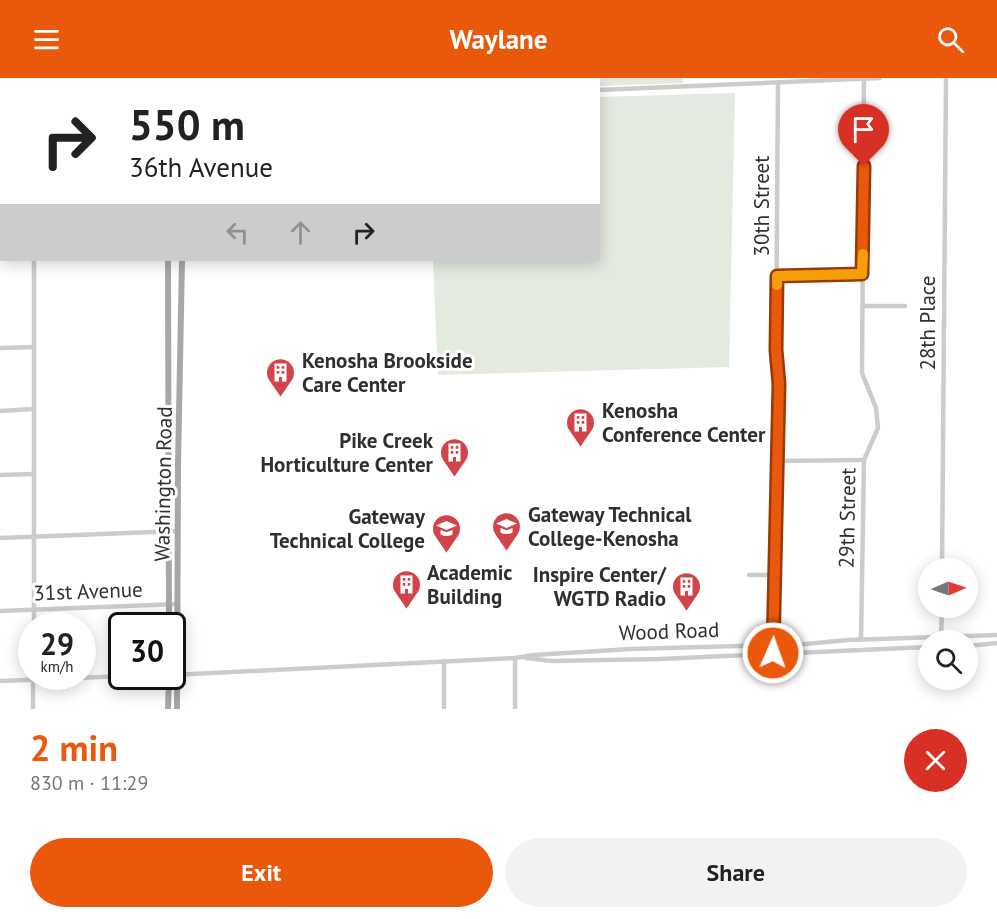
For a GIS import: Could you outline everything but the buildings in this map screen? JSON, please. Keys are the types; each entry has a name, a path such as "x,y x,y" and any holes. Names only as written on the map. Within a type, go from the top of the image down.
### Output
{"main road":[{"name":"Washington Road","path":"168,261 169,612"},
{"name":"Washington Road","path":"177,612 182,261"},
{"path":"168,500 178,500"},
{"name":"Washington Road","path":"168,709 171,690"},
{"name":"Washington Road","path":"175,690 177,709"}],"street":[{"path":"600,90 880,78"},
{"name":"28th Place","path":"942,558 946,78"},
{"name":"29th Street","path":"861,640 864,460 878,428 876,408 862,373 864,79"},
{"name":"30th Street","path":"773,653 779,384 776,350 778,82"},
{"path":"34,261 35,612"},
{"path":"777,276 862,274"},
{"path":"863,306 905,306"},
{"path":"0,348 34,347"},
{"path":"0,411 34,409"},
{"path":"777,461 864,460"},
{"path":"0,475 33,474"},
{"path":"0,538 178,531"},
{"path":"749,576 775,575"},
{"name":"31st Avenue","path":"0,611 178,604"},
{"name":"Wood Road","path":"978,636 997,634"},
{"name":"Wood Road","path":"523,658 577,652 918,639"},
{"path":"978,645 997,643"},
{"name":"Wood Road","path":"186,674 515,658 544,661 592,660 918,646"},
{"path":"515,658 515,709"},
{"path":"444,661 444,709"},
{"path":"0,681 18,679"},
{"path":"33,690 33,709"}],"shaded area":[{"path":"600,78 683,78 683,83 600,86"},
{"path":"735,93 729,367 438,375 433,261 600,261 600,97"}],"slow traffic":[{"path":"777,285 777,276 862,274 863,254"}],"place":[{"name":"Kenosha Brookside Care Center","path":"281,398"},
{"name":"Kenosha Conference Center","path":"581,448"},
{"name":"Pike Creek Horticulture Center","path":"454,478"},
{"name":"Gateway Technical College-Kenosha","path":"507,552"},
{"name":"Gateway Technical College","path":"446,554"},
{"name":"Academic Building","path":"406,610"},
{"name":"Inspire Center/ WGTD Radio","path":"687,612"}],"route":[{"path":"773,653 779,384 776,350 777,276 862,274 864,166"}]}
